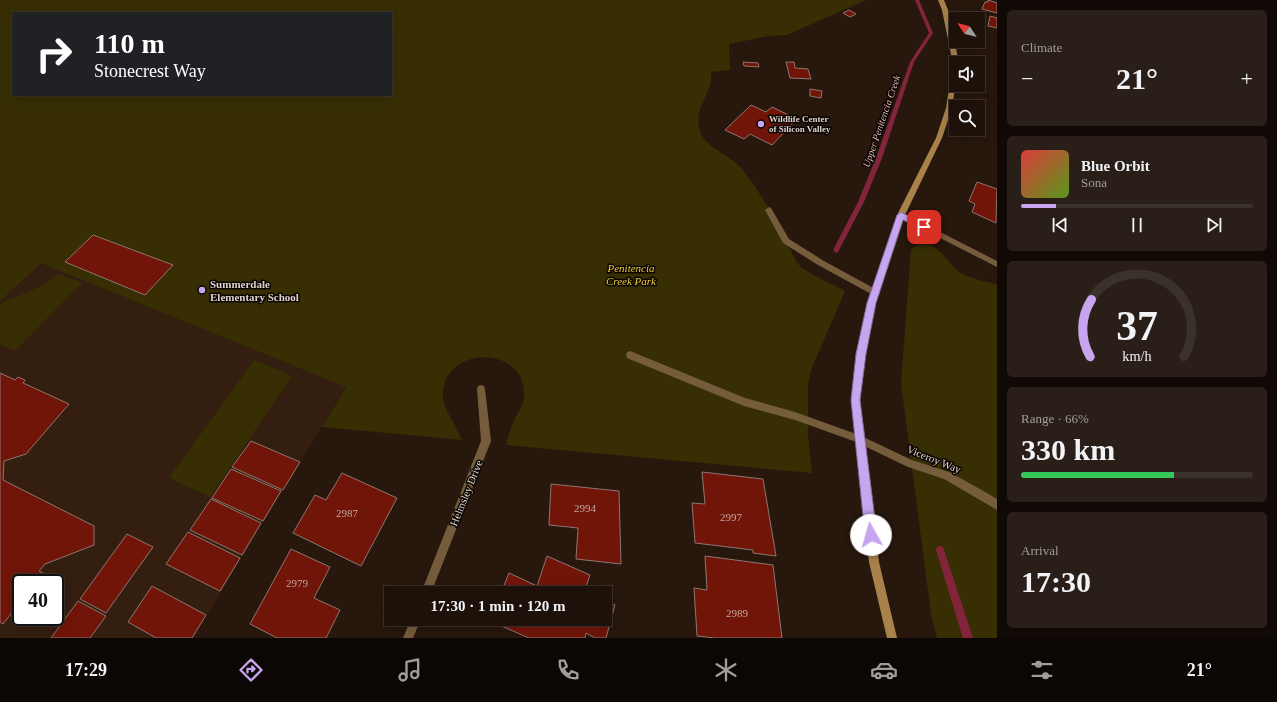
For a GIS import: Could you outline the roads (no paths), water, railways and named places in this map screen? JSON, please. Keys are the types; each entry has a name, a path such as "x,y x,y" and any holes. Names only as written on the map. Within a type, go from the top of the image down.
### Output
{"street":[{"path":"892,638 874,562 859,439 856,400 861,354 872,303 901,215 938,138 949,108 956,64 941,0"},
{"path":"769,210 786,241 821,263 876,293"},
{"path":"901,215 997,264"},
{"name":"Viceroy Way","path":"630,355 744,402 796,416 859,439 911,464 946,475 979,493 997,505"},
{"name":"Helmsley Drive","path":"429,586 486,441 481,389"},
{"path":"408,638 413,626"}],"waterway":[{"name":"Upper Penitencia Creek","path":"836,250 861,202 879,158 912,62 931,33 917,0"},
{"name":"Upper Penitencia Creek","path":"940,550 968,638"}],"place":[{"name":"Wildlife Center of Silicon Valley","path":"761,124"},
{"name":"Summerdale Elementary School","path":"202,290"}],"park label":[{"name":"Penitencia Creek Park","path":"631,274"}]}
